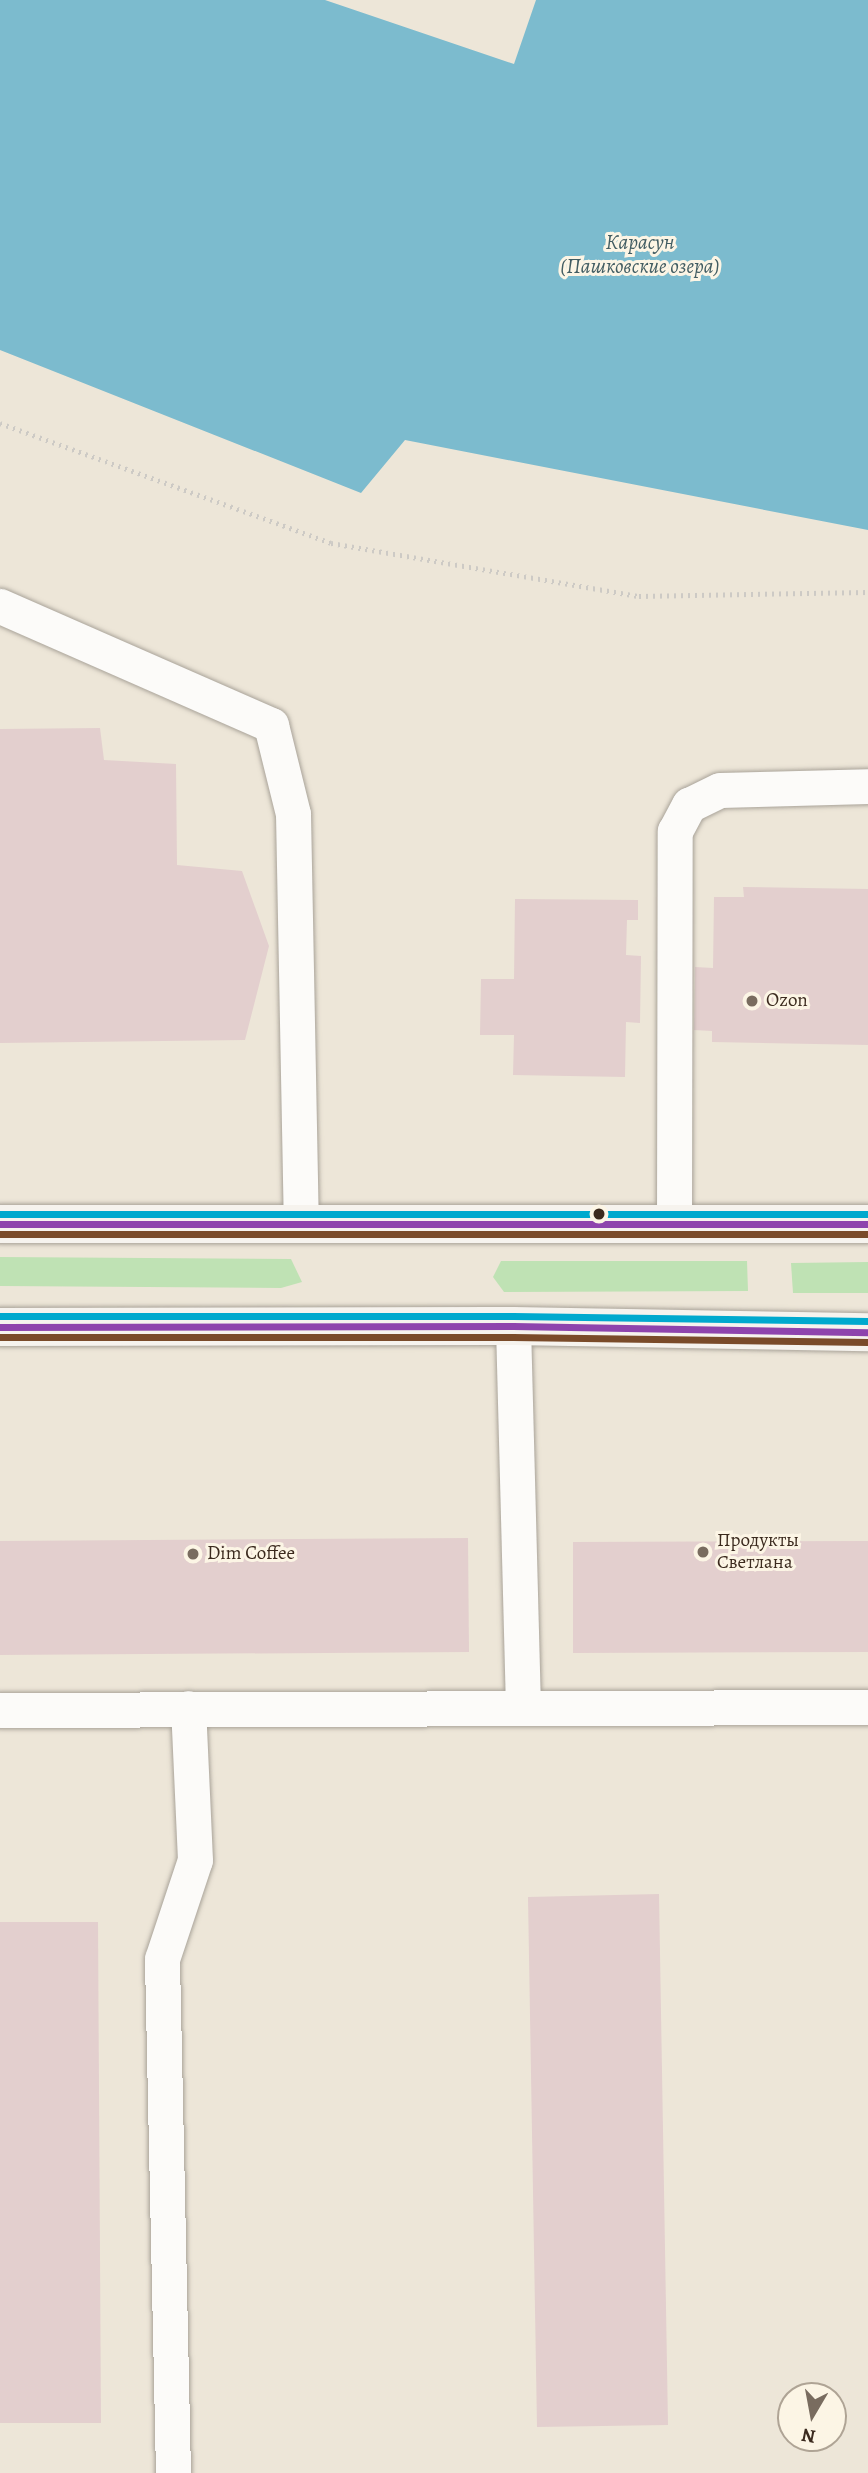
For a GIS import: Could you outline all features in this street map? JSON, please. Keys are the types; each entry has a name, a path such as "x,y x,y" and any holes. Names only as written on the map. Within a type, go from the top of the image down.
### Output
{"main road":[{"path":"0,1224 868,1224"},
{"path":"0,1327 513,1326 868,1332"}],"lane":[{"path":"0,607 271,725 293,814 301,1225"},
{"path":"674,1224 675,831 689,805 720,790 868,786"},
{"path":"513,1326 523,1706"},
{"path":"0,1710 523,1706 868,1707"},
{"path":"173,2473 163,1959 195,1860 188,1708"}],"path":[{"path":"0,423 331,543 639,596 868,592"}],"green space":[{"path":"0,1257 291,1259 302,1282 281,1288 0,1286"},
{"path":"501,1261 747,1261 748,1291 504,1292 493,1277"},
{"path":"868,1262 868,1293 793,1293 791,1263"}],"water":[{"name":"Карасун (Пашковские озера)","path":"0,0 325,0 514,64 536,0 868,0 868,530 405,440 361,493 0,350"}],"building":[{"path":"100,728 104,760 176,764 177,865 242,871 269,946 245,1040 0,1043 0,729"},
{"path":"743,887 868,889 868,1045 712,1042 712,1031 694,1030 695,967 713,968 714,897 744,897"},
{"path":"515,899 638,900 638,920 627,920 626,955 641,956 640,1023 626,1022 625,1077 513,1075 514,1035 480,1035 481,979 514,979"},
{"path":"468,1538 469,1652 0,1655 0,1541"},
{"path":"868,1541 868,1652 573,1653 573,1542"},
{"path":"659,1894 668,2425 537,2427 528,1897"},
{"path":"0,1922 98,1922 101,2423 0,2423"}],"transit line":[{"path":"0,1214 868,1214"},
{"path":"0,1224 868,1224"},
{"path":"0,1234 868,1234"},
{"path":"0,1316 513,1316 868,1321"},
{"path":"0,1327 513,1326 868,1332"},
{"path":"0,1337 513,1337 868,1342"}],"place":[{"name":"Ozon","path":"752,1001"},
{"name":"Продукты Светлана","path":"703,1552"},
{"name":"Dim Coffee","path":"193,1554"}]}
